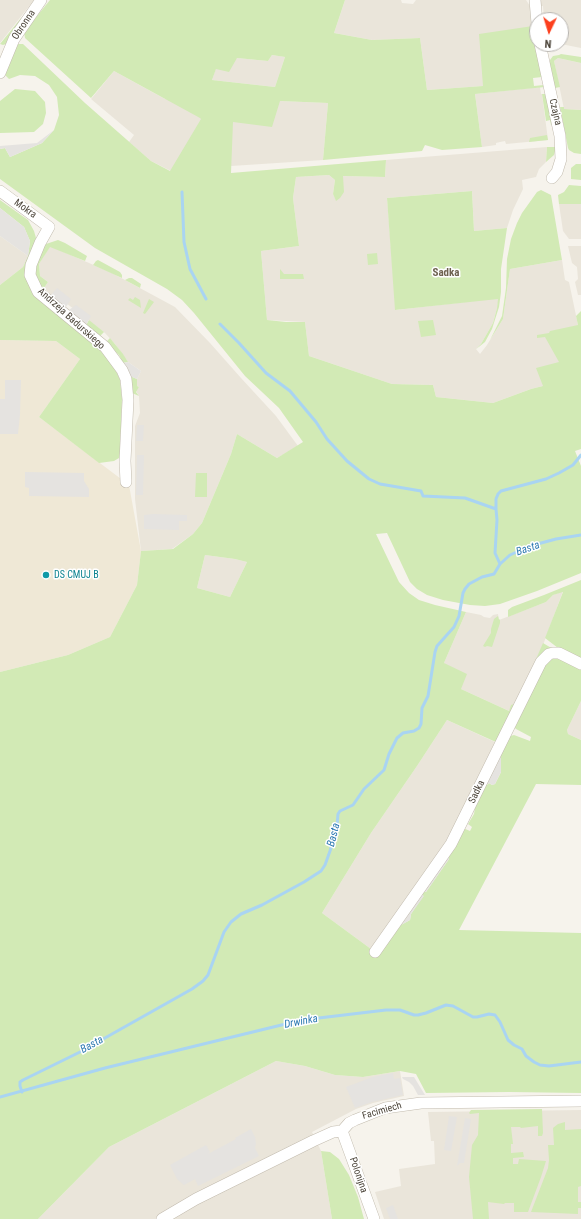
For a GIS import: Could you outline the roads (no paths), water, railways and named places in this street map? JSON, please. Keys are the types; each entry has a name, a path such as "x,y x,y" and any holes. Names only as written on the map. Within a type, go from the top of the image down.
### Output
{"street":[{"name":"Obronna","path":"0,73 14,39 41,0"},
{"path":"535,0 536,12"},
{"name":"Czajna","path":"542,52 560,136 561,159 552,178"},
{"name":"Mokra","path":"0,191 49,227"},
{"name":"Andrzeja Badurskiego","path":"49,227 40,243 31,265 30,275 38,292 105,348 122,370 128,388 126,482"},
{"name":"Sadka","path":"375,952 451,844 541,662 549,654 559,653 581,664"},
{"name":"Facimiech","path":"162,1219 196,1199 307,1144 333,1132 342,1131 349,1124 385,1108 414,1103 581,1101"},
{"name":"Polonijna","path":"342,1131 374,1219"}],"waterway":[{"path":"182,192 184,242 190,269 206,299"},
{"path":"220,324 266,373 290,391 316,422 327,439 347,461 369,479 380,484 421,491 423,496 465,498 496,509"},
{"path":"500,564 495,553 497,520 496,499 498,494 501,491 546,479 559,473 573,465 581,455"},
{"name":"Basta","path":"22,1092 20,1082 23,1080 80,1052 192,989 203,981 208,975 224,932 231,922 241,914 262,905 321,871 330,851 337,826 338,814 340,811 353,805 364,789 384,770 389,754 397,738 403,733 414,731 419,728 421,724 422,708 428,696 435,652 437,646 454,627 459,616 465,589 469,584 482,577 494,574 500,564 510,555 530,546 556,539 581,535"},
{"name":"Drwinka","path":"0,1097 105,1068 302,1020 386,1010 400,1010 418,1015 446,1005 453,1006 473,1017 489,1014 495,1015 500,1022 508,1040 522,1049 526,1056 540,1065 549,1066 581,1062"}],"place":[{"name":"DS CMUJ B","path":"46,575"}],"district":[{"name":"Sadka","path":"446,273"}]}
